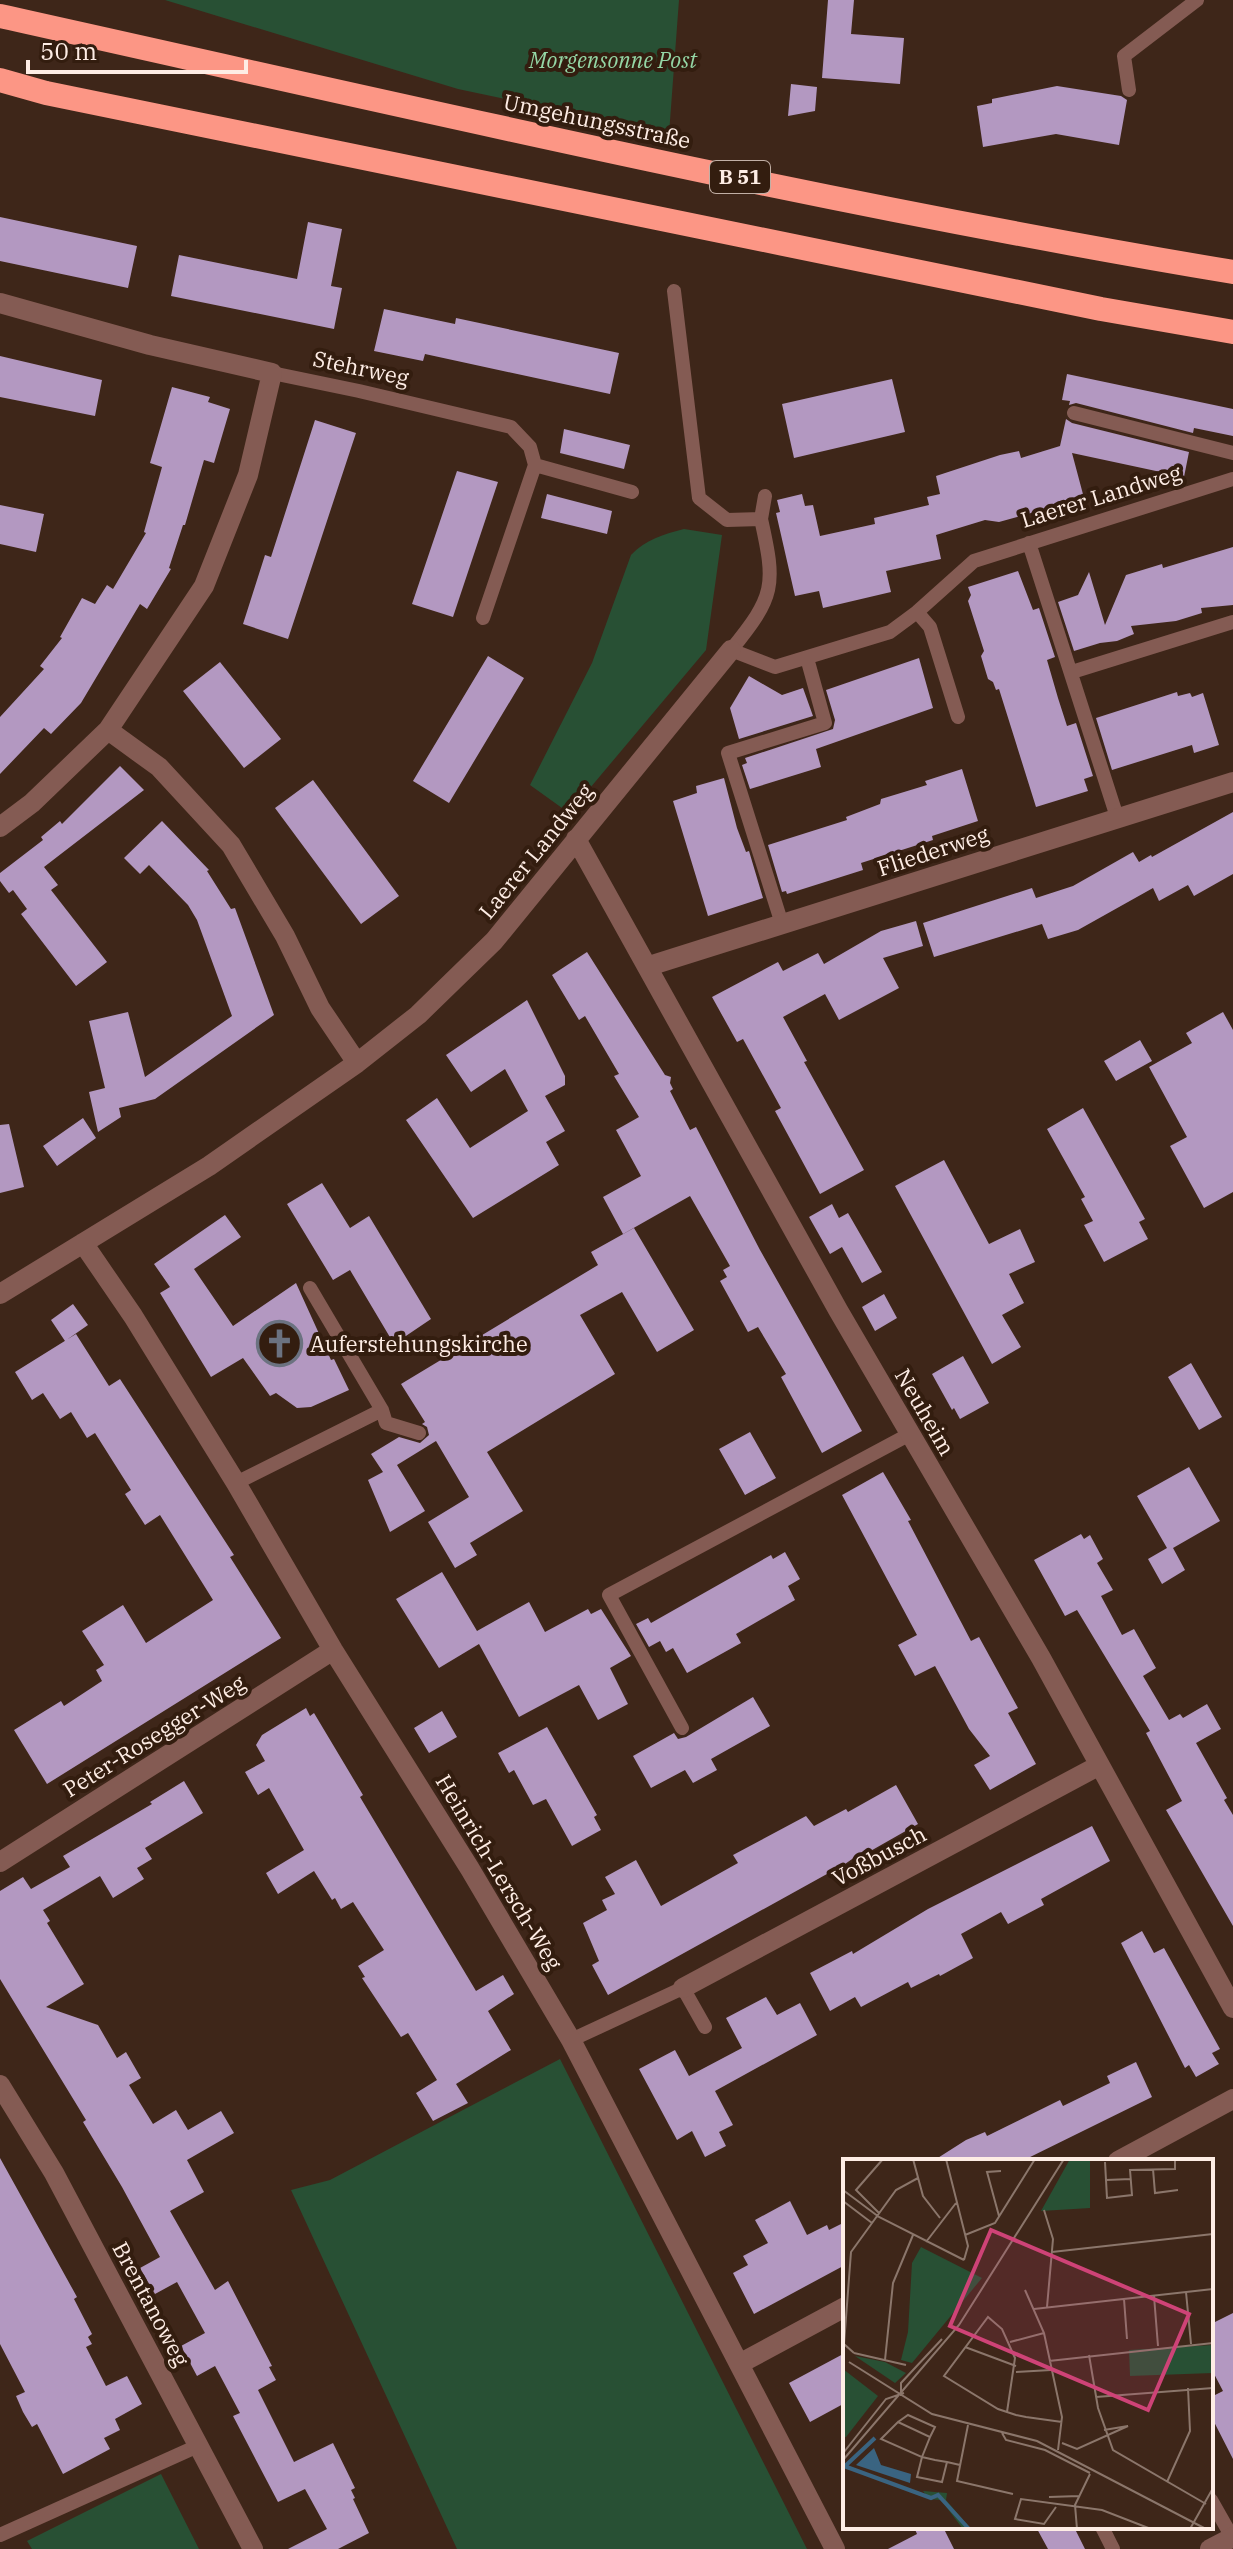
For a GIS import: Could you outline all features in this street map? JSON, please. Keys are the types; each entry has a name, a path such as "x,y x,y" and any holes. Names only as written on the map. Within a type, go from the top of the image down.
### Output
{"highway":[{"name":"Umgehungsstraße","path":"0,16 531,135 1083,247 1233,272"},
{"path":"0,80 46,93 1101,309 1233,332"}],"street":[{"name":"Stehrweg","path":"0,303 150,345 272,373"},
{"path":"0,827 32,803 108,730 204,586 248,475 272,373"},
{"name":"Laerer Landweg","path":"0,1294 209,1166 357,1063 418,1015 494,941 731,650"},
{"path":"108,730 159,767 231,845 285,936 320,1008 357,1063"},
{"name":"Fliederweg","path":"649,966 1233,782"},
{"name":"Neuheim","path":"576,839 831,1296 1034,1646 1233,2008"},
{"name":"Heinrich-Lersch-Weg","path":"83,1243 133,1316 236,1483 333,1650 470,1869 571,2040 835,2549"},
{"name":"Peter-Rosegger-Weg","path":"0,1862 333,1650"},
{"name":"Voßbusch","path":"683,1988 1098,1766"},
{"name":"Brentanoweg","path":"0,2085 54,2173 253,2549"},
{"path":"1122,2159 1233,2099"},
{"path":"739,2364 843,2308"},
{"path":"1210,2549 1232,2537"}],"lane":[{"path":"1129,90 1124,56 1197,0"},
{"path":"674,291 699,498 727,520 761,519 765,496"},
{"name":"Stehrweg","path":"272,373 511,427 530,447 535,465"},
{"path":"1074,413 1233,453"},
{"path":"483,618 535,465 632,492"},
{"name":"Laerer Landweg","path":"761,519 769,554 771,587 755,621 731,650 775,667 890,632 974,561 1233,479"},
{"path":"1029,543 1117,817"},
{"path":"917,612 930,627 958,717"},
{"path":"1072,672 1233,622"},
{"path":"782,924 728,753 825,723 807,658"},
{"path":"310,1288 382,1410 386,1423 419,1433"},
{"path":"236,1483 382,1410"},
{"path":"682,1728 609,1595 910,1434"},
{"path":"571,2040 683,1988 705,2027"},
{"path":"0,2535 200,2445"},
{"path":"1213,2504 1232,2537"},
{"path":"1103,2529 1113,2549"}],"green space":[{"name":"Morgensonne Post","path":"165,0 679,0 669,134 458,89"},
{"path":"684,529 722,535 706,650 569,813 530,785 592,663 631,555 655,538"},
{"path":"560,2059 807,2549 457,2549 291,2190 330,2180"},
{"path":"161,2474 199,2549 32,2549 27,2541"}],"building":[{"path":"828,0 854,0 851,34 904,38 900,84 822,78"},
{"path":"791,84 817,87 815,111 788,116"},
{"path":"1057,86 1121,96 1127,100 1119,145 1056,134 983,147 977,106 992,103 992,99"},
{"path":"0,217 137,246 128,288 0,261"},
{"path":"308,222 342,229 331,286 342,288 334,329 171,296 179,255 297,279"},
{"path":"384,309 455,324 456,318 619,353 610,394 425,354 423,361 374,351"},
{"path":"0,356 102,380 95,416 0,397"},
{"path":"1067,374 1233,409 1233,436 1194,428 1193,433 1076,403 1069,405 1070,401 1062,400"},
{"path":"892,379 905,432 794,458 782,404"},
{"path":"172,387 210,397 208,402 230,409 214,463 204,460 171,569 147,609 140,604 81,703 51,734 44,728 0,774 0,717 44,669 40,666 62,638 82,598 95,604 107,585 113,589 146,533 162,467 150,463"},
{"path":"1066,419 1189,452 1184,477 1072,453 1084,498 999,522 985,520 936,535 941,559 886,571 891,592 823,608 819,591 795,596 776,513 780,512 777,500 802,494 805,506 813,505 820,536 875,524 874,518 929,505 927,497 940,494 936,476 1000,455 1019,451 1021,458 1060,446"},
{"path":"315,420 356,433 288,639 243,624 265,555 271,557"},
{"path":"564,429 630,445 624,469 560,453"},
{"path":"457,471 498,482 453,617 412,604"},
{"path":"547,494 612,511 607,534 541,518"},
{"path":"0,505 44,514 36,552 0,544"},
{"path":"1233,547 1233,605 1201,608 1202,613 1176,621 1131,626 1134,634 1074,651 1058,602 1078,595 1089,572 1105,625 1126,575 1162,564 1163,568"},
{"path":"1018,571 1033,610 1039,608 1055,657 1047,660 1067,726 1076,723 1093,776 1084,779 1088,791 1036,807 999,689 996,690 988,679 981,656 984,651 968,601 971,595 968,587"},
{"path":"488,656 524,678 449,803 413,781"},
{"path":"919,658 933,708 816,749 821,767 750,789 742,765 747,763 745,758 833,729 835,720 826,690"},
{"path":"220,662 281,739 244,768 183,691"},
{"path":"749,676 782,695 803,688 813,716 739,739 730,708"},
{"path":"1177,692 1178,696 1190,693 1192,697 1203,693 1219,745 1194,753 1192,745 1112,770 1096,718"},
{"path":"120,766 144,790 44,867 58,885 51,890 107,962 76,986 21,914 27,909 13,890 9,893 0,881 0,873 43,840 41,837 60,821 62,824"},
{"path":"962,769 978,821 932,836 933,840 861,863 863,870 787,894 786,891 782,892 768,845 847,820 846,817 880,804 881,799 927,785 925,781"},
{"path":"724,778 737,828 746,852 749,851 763,898 708,916 673,801 697,793 696,786"},
{"path":"313,780 399,896 361,924 275,808"},
{"path":"1233,812 1233,874 1194,896 1188,885 1159,901 1153,888 1078,930 1048,939 1042,924 934,957 923,923 1032,888 1036,898 1073,886 1133,852 1139,862 1152,857"},
{"path":"162,821 209,870 231,909 235,908 274,1015 155,1099 119,1108 121,1117 98,1132 89,1092 105,1088 89,1021 128,1012 145,1077 232,1016 197,920 188,905 149,865 140,874 124,858"},
{"path":"916,921 923,946 883,958 899,988 839,1020 825,994 783,1017 807,1061 804,1062 864,1170 820,1194 775,1111 781,1108 743,1039 737,1042 712,997 778,962 783,971 818,953 824,964 881,931"},
{"path":"587,952 665,1075 671,1077 673,1089 670,1091 690,1130 696,1127 760,1250 862,1431 822,1453 781,1377 786,1374 758,1327 748,1332 720,1281 727,1277 723,1270 730,1266 690,1196 623,1234 603,1197 641,1176 616,1130 639,1117 614,1076 619,1074 585,1016 579,1020 552,975"},
{"path":"527,1000 565,1076 565,1085 545,1096 565,1131 546,1142 559,1165 473,1218 406,1120 437,1098 470,1148 528,1111 505,1069 471,1092 446,1055"},
{"path":"1223,1012 1233,1030 1233,1192 1204,1208 1170,1146 1187,1137 1149,1067 1192,1043 1186,1033"},
{"path":"1140,1040 1152,1061 1116,1081 1104,1061"},
{"path":"1083,1108 1145,1219 1139,1222 1148,1239 1104,1262 1084,1225 1093,1221 1081,1199 1085,1197 1047,1129"},
{"path":"83,1118 96,1138 57,1166 43,1146"},
{"path":"9,1124 24,1187 0,1193 0,1125"},
{"path":"944,1160 989,1244 1020,1229 1035,1262 1009,1274 1024,1303 1002,1315 1021,1347 992,1364 895,1186"},
{"path":"322,1183 350,1228 369,1216 431,1319 394,1344 350,1270 333,1280 287,1204"},
{"path":"832,1204 839,1218 848,1213 882,1272 862,1283 842,1247 830,1254 809,1217"},
{"path":"225,1215 241,1237 194,1269 233,1326 296,1283 331,1360 334,1359 349,1390 311,1407 297,1408 276,1393 270,1396 243,1358 211,1377 160,1293 170,1287 154,1264"},
{"path":"634,1228 694,1330 657,1352 622,1292 580,1315 615,1374 487,1452 523,1511 470,1543 477,1555 455,1568 428,1522 469,1497 436,1441 397,1465 425,1511 390,1532 368,1480 383,1472 371,1454 399,1437 420,1443 429,1435 427,1427 422,1424 425,1422 401,1384 598,1265 591,1252"},
{"path":"884,1294 897,1318 875,1331 862,1307"},
{"path":"73,1304 88,1325 65,1341 51,1320"},
{"path":"76,1334 109,1386 120,1379 234,1555 230,1557 281,1638 47,1784 14,1730 61,1701 64,1706 102,1681 96,1670 104,1665 82,1631 123,1605 146,1643 213,1600 160,1515 145,1525 125,1494 131,1490 95,1433 87,1438 71,1412 60,1419 43,1393 32,1400 15,1372"},
{"path":"963,1356 989,1403 960,1419 932,1374"},
{"path":"1191,1363 1222,1417 1199,1430 1168,1377"},
{"path":"750,1432 776,1478 745,1495 719,1449"},
{"path":"1189,1467 1220,1521 1173,1548 1185,1570 1162,1584 1148,1559 1167,1548 1137,1496"},
{"path":"883,1472 911,1520 908,1521 971,1641 979,1637 1018,1708 1008,1713 1036,1764 990,1790 974,1765 990,1756 969,1729 935,1666 915,1676 898,1645 917,1635 842,1495"},
{"path":"1081,1534 1084,1539 1090,1535 1103,1559 1097,1563 1113,1590 1101,1596 1122,1635 1134,1629 1156,1668 1143,1676 1169,1720 1180,1714 1183,1718 1207,1704 1221,1729 1196,1743 1227,1798 1224,1800 1233,1815 1233,1926 1166,1810 1182,1801 1146,1733 1150,1731 1077,1610 1065,1616 1034,1560"},
{"path":"785,1552 800,1579 788,1586 795,1600 736,1634 741,1643 687,1673 673,1648 666,1652 660,1641 649,1647 636,1624 648,1618 651,1623 771,1555 773,1559"},
{"path":"442,1572 477,1631 529,1602 545,1632 588,1609 591,1614 601,1609 631,1656 610,1668 628,1704 598,1720 579,1685 519,1717 479,1644 439,1668 396,1599"},
{"path":"753,1697 770,1726 711,1759 717,1770 693,1783 685,1770 651,1788 633,1756 674,1733 678,1739 686,1737"},
{"path":"306,1708 310,1716 314,1713 363,1795 360,1797 476,1991 503,1975 514,1994 488,2011 511,2050 456,2084 468,2103 433,2121 416,2093 437,2080 408,2033 401,2037 362,1978 365,1977 358,1966 384,1950 353,1902 341,1909 314,1871 278,1894 266,1873 304,1850 269,1788 258,1795 245,1772 265,1761 256,1745 262,1735"},
{"path":"442,1711 457,1737 429,1753 414,1728"},
{"path":"547,1727 597,1815 594,1817 601,1830 572,1846 546,1799 533,1805 514,1770 509,1773 498,1753"},
{"path":"184,1781 203,1813 145,1848 152,1859 137,1868 144,1879 113,1898 100,1876 43,1910 50,1921 47,1923 84,1984 46,2007 98,2025 117,2058 126,2052 141,2078 129,2085 153,2124 176,2110 188,2130 221,2111 234,2133 187,2160 204,2192 170,2211 215,2290 228,2281 272,2366 269,2367 276,2380 258,2390 294,2462 333,2443 355,2488 351,2490 353,2499 369,2533 338,2549 288,2549 327,2529 305,2489 278,2502 233,2416 240,2413 215,2366 197,2376 181,2346 205,2333 177,2282 155,2294 140,2268 160,2257 83,2122 86,2120 0,1979 0,1891 23,1877 31,1889 70,1867 63,1856 152,1804 150,1802"},
{"path":"896,1785 918,1824 867,1853 865,1850 608,1995 592,1965 599,1961 583,1923 607,1910 602,1900 615,1894 605,1877 636,1860 661,1906 738,1863 733,1855 806,1816 814,1826 846,1809 848,1812"},
{"path":"1092,1826 1110,1861 1041,1899 1044,1905 1008,1924 1001,1912 961,1934 973,1958 911,1988 908,1982 861,2007 855,1997 830,2011 810,1973 852,1951 853,1954 928,1909"},
{"path":"1142,1931 1154,1953 1164,1948 1220,2049 1212,2053 1219,2064 1196,2077 1189,2065 1185,2068 1121,1943"},
{"path":"766,1997 777,2015 800,2003 817,2035 715,2091 733,2125 719,2132 726,2146 705,2157 692,2131 677,2140 639,2069 675,2050 689,2076 742,2048 726,2018"},
{"path":"1136,2062 1152,2097 1026,2159 936,2159 966,2140 985,2132 987,2136 1060,2100 1063,2106 1110,2083 1107,2076"},
{"path":"0,2158 77,2297 74,2299 92,2334 88,2337 92,2344 86,2347 106,2386 127,2376 142,2404 115,2419 120,2430 104,2438 110,2449 63,2474 37,2424 32,2427 23,2412 16,2396 25,2392 0,2344"},
{"path":"790,2201 807,2235 827,2225 829,2230 843,2223 843,2266 754,2314 733,2273 748,2265 743,2256 768,2243 755,2220"},
{"path":"1233,2313 1233,2459 1213,2420 1213,2396 1223,2391 1213,2372 1213,2323"},
{"path":"843,2354 843,2404 810,2422 789,2383"},
{"path":"915,2529 944,2529 954,2549 888,2549 917,2534"},
{"path":"1037,2529 1075,2529 1085,2549 1048,2549"}],"place":[{"name":"Auferstehungskirche","path":"279,1344"}]}
